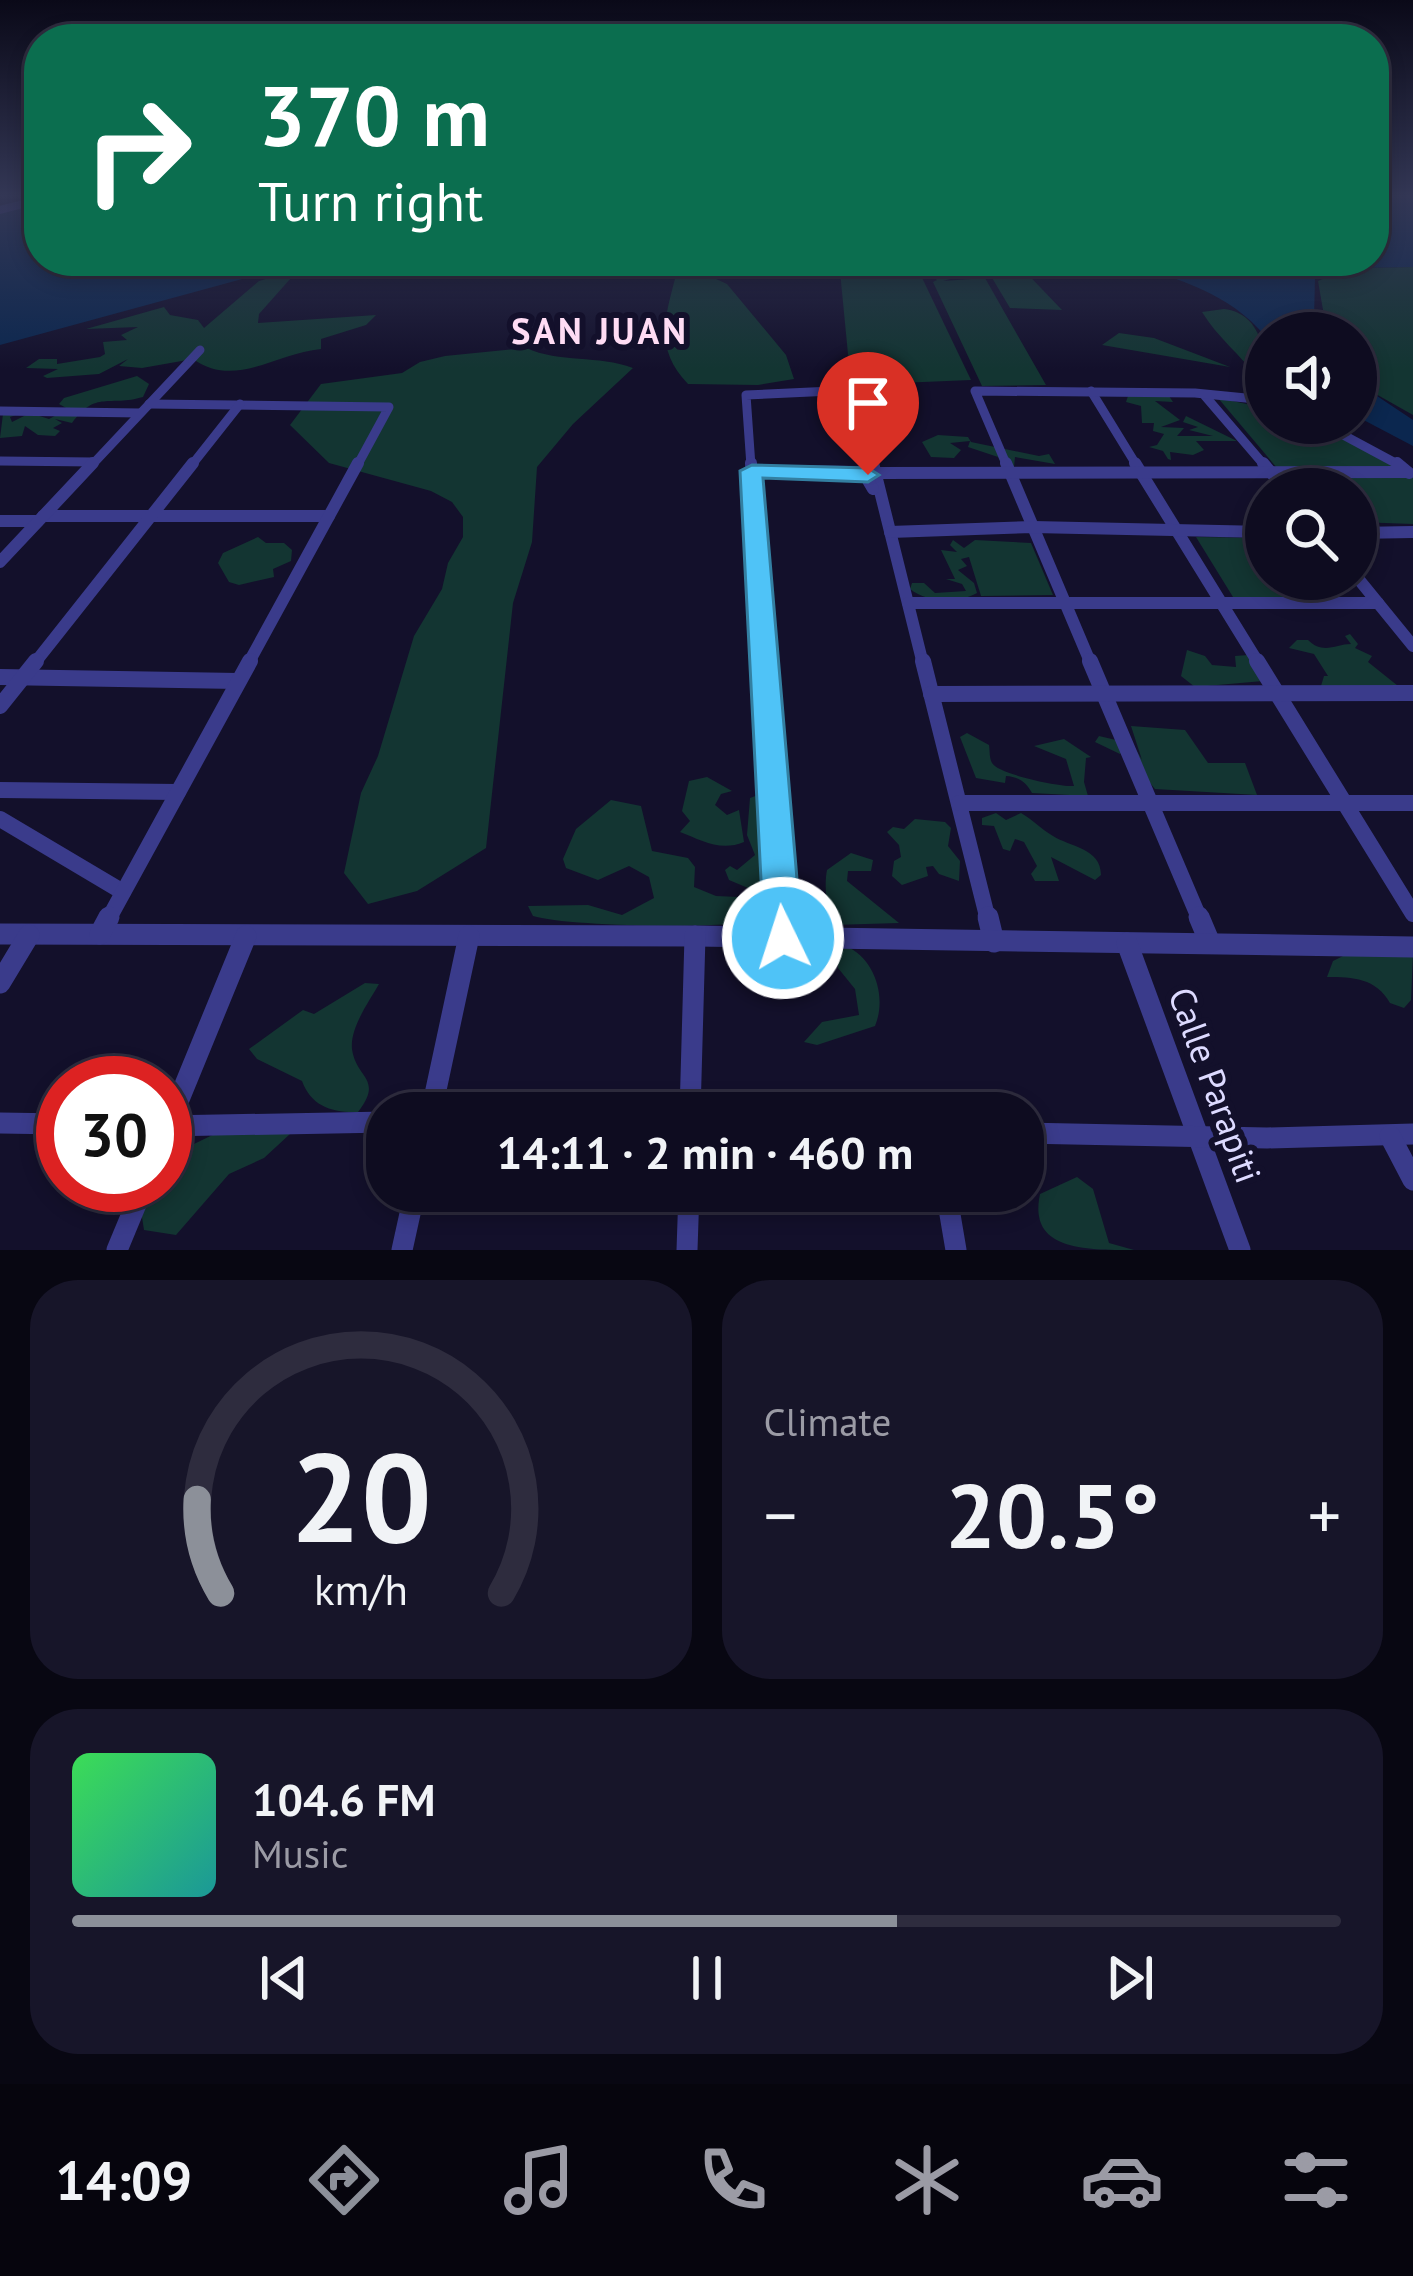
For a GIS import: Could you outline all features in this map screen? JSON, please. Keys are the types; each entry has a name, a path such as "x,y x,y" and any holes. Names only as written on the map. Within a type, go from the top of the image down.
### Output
{"street":[{"path":"0,562 200,350"},
{"path":"783,938 749,392 854,390 994,942"},
{"path":"1210,944 975,391 1245,399"},
{"path":"1091,391 1413,914"},
{"path":"1205,396 1268,468"},
{"path":"0,706 240,404"},
{"path":"0,412 240,404 388,407 100,934"},
{"path":"1364,444 1410,474"},
{"path":"0,461 94,462"},
{"path":"752,471 867,473 888,524"},
{"path":"876,472 1245,471"},
{"path":"1377,474 1410,474"},
{"path":"0,520 329,516"},
{"path":"888,524 1245,532"},
{"path":"1377,532 1413,532"},
{"path":"1376,600 1413,646"},
{"path":"908,603 1378,603"},
{"path":"0,676 238,681"},
{"path":"931,694 1413,693"},
{"path":"0,790 178,792"},
{"path":"959,803 1413,803"},
{"path":"0,819 123,892"},
{"path":"0,934 695,936 1413,947"},
{"path":"0,983 29,935"},
{"path":"192,1066 246,936"},
{"path":"436,1092 470,936"},
{"path":"691,1092 695,936"},
{"name":"Calle Parapiti","path":"1127,943 1240,1250"},
{"path":"192,1127 366,1123"},
{"path":"0,1124 36,1124"},
{"path":"1044,1133 1198,1134 1298,1141 1401,1135 1413,1180"},
{"path":"117,1250 133,1212"},
{"path":"402,1250 410,1212"},
{"path":"687,1250 688,1212"},
{"path":"950,1212 956,1250"}],"green space":[{"path":"1389,267 1413,267 1413,415 1377,395 1377,312 1323,312 1318,281 1330,276 1389,276"},
{"path":"293,276 259,314 258,323 376,315 366,325 321,339 321,349 240,370 224,371 193,359 142,368 119,366 128,359 99,374 47,378 43,376 58,369 26,368 39,359 57,359 57,364 100,357 105,354 103,342 127,340 121,335 138,327 86,329 164,307 170,315 198,320 204,328 259,281"},
{"path":"676,276 714,278 727,284 786,355 794,379 758,385 688,384 670,358 666,319"},
{"path":"840,276 921,276 971,380 851,385"},
{"path":"933,276 960,276 943,281 985,278 1046,385 982,386 933,282 937,280"},
{"path":"991,276 1029,276 1062,310 1010,308"},
{"path":"1224,309 1245,318 1245,364 1215,330 1202,312"},
{"path":"1119,333 1154,338 1230,367 1102,345"},
{"path":"526,348 633,368 573,424 537,467 532,542 513,603 486,848 417,891 368,904 344,873 361,793 378,756 414,636 442,589 448,563 463,537 463,517 452,502 431,491 329,463 290,425 321,384 402,373 420,362 445,356"},
{"path":"137,376 149,384 143,397 96,403 72,423 55,419 62,423 53,428 60,431 55,436 38,435 25,426 22,436 0,438 3,414 16,415 10,417 12,422 30,413 49,419 68,409 59,404 64,398"},
{"path":"1128,396 1169,396 1173,402 1155,401 1180,420 1161,427 1184,428 1177,436 1213,436 1189,430 1198,427 1183,422 1186,416 1237,441 1196,441 1204,450 1193,455 1170,452 1168,459 1163,451 1149,447 1157,445 1164,434 1153,431 1154,423 1142,423 1141,406 1126,402"},
{"path":"1218,398 1245,404 1245,430"},
{"path":"938,435 968,437 971,442 1039,456 1049,454 1055,464 1015,457 1014,467 968,447 970,441 950,443 961,450 954,458 931,457 922,442"},
{"path":"1257,444 1360,444 1405,466 1277,468"},
{"path":"1377,474 1413,474 1413,524 1377,523"},
{"path":"258,537 266,543 284,543 292,550 291,561 273,569 274,577 239,585 229,582 218,563 223,553"},
{"path":"1196,537 1245,538 1245,597 1233,597"},
{"path":"953,540 964,548 975,540 1031,543 1053,595 981,596 969,557 961,559 967,566 958,570 974,583 977,593 943,600 910,589 912,583 924,583 935,593 966,591 962,584 946,579 955,579 941,550 957,552 950,545"},
{"path":"1350,634 1358,644 1355,648 1372,656 1368,662 1398,686 1321,686 1328,676 1314,654 1289,648 1297,640 1324,648 1351,644 1345,636"},
{"path":"1187,650 1205,656 1212,665 1236,667 1235,656 1248,655 1263,681 1195,687 1181,676"},
{"path":"1131,726 1185,730 1208,763 1245,763 1257,795 1155,789 1123,750 1120,754 1095,742 1099,736 1133,744 1142,760"},
{"path":"967,733 989,745 991,761 1005,771 1074,786 1066,759 1034,746 1064,739 1091,757 1086,758 1084,782 1088,796 1032,793 1022,781 1006,776 1005,783 976,778 960,737"},
{"path":"707,777 732,791 721,794 715,805 727,815 739,810 744,842 719,845 680,832 690,821 682,811 689,781"},
{"path":"766,797 792,897 788,905 729,880 725,870 730,866 737,870 755,855 747,835 750,798"},
{"path":"611,800 641,806 652,851 688,858 695,867 694,887 716,896 762,898 780,916 735,924 659,926 533,916 528,906 588,905 622,915 654,898 649,877 629,866 598,880 566,868 563,859 576,829"},
{"path":"996,813 1006,820 1021,813 1096,859 1101,875 1095,880 1051,857 1059,881 1035,881 1031,874 1037,866 1024,842 1015,839 1010,851 1003,849 994,826 982,825 982,818"},
{"path":"915,819 945,822 951,828 948,846 960,861 959,881 939,874 933,866 926,867 928,876 902,885 892,876 894,861 901,857 899,845 887,832 893,827 904,829"},
{"path":"851,853 873,860 871,871 848,871 847,881 899,923 833,925 827,870"},
{"path":"846,946 864,960 876,980 880,1003 875,1026 817,1045 804,1042 822,1022 859,1015 855,989 838,968 838,956"},
{"path":"1413,954 1411,1000 1404,1008 1363,981 1327,977 1333,961 1343,956"},
{"path":"365,983 379,984 352,1041 354,1059 369,1085 358,1112 324,1106 311,1097 302,1081 257,1059 249,1049 303,1010 314,1014"},
{"path":"227,1128 290,1134 264,1158 229,1174 176,1235 144,1230 141,1212 192,1212 192,1145"},
{"path":"1077,1177 1093,1189 1109,1243 1134,1250 1079,1247 1051,1236 1039,1212 1044,1212 1044,1192"}],"water":[{"path":"0,252 24,252 24,276 253,276 0,345"},
{"path":"1389,252 1413,252 1413,267 1389,267"},
{"path":"1166,276 1321,276 1315,279 1314,312 1245,312 1245,317 1219,298"},
{"path":"1377,396 1413,420 1413,446 1377,427"}],"district":[{"name":"SAN JUAN","path":"600,331"}],"route":[{"path":"783,938 752,471 868,475"}]}
